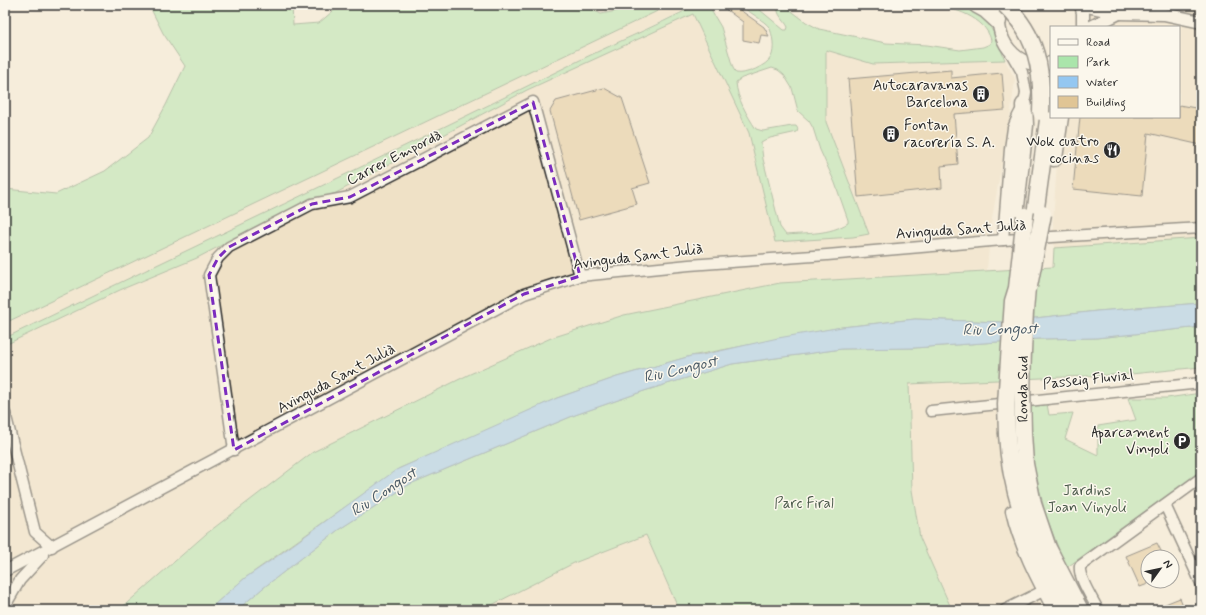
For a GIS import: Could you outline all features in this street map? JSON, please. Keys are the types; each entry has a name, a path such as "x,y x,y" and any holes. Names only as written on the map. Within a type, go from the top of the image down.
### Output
{"highway":[{"path":"977,5 986,10 998,21"},
{"path":"1005,5 1025,28 1033,43 1041,74 1042,89 1050,107"},
{"path":"1019,5 1042,38 1048,57 1050,72"},
{"path":"1024,106 1029,215"},
{"path":"1019,304 1011,287 1029,215 1050,114"},
{"path":"1019,304 1029,215 1050,114"},
{"name":"Ronda Sud","path":"1019,304 1025,464 1033,504 1048,548 1080,610"},
{"name":"Ronda Sud","path":"1019,304 1006,396 1008,452 1018,503 1041,564 1064,610"},
{"path":"1008,452 1005,476 1010,510"}],"street":[{"path":"1001,5 998,21 1000,32 1004,43 1022,72 1026,92 1024,106 1013,128 1002,240"},
{"path":"1084,26 1082,5 1119,13 1164,14 1201,22"},
{"path":"1093,26 1119,13"},
{"path":"1010,51 1021,59 1033,64 1050,63"},
{"name":"Carrer Empordà","path":"234,450 209,275 218,258 229,247 312,204 350,197 533,102 580,276"},
{"name":"Avinguda Sant Julià","path":"5,572 524,294 580,276 689,265 1002,240 1201,228"},
{"name":"Passeig Fluvial","path":"931,411 1201,383"},
{"path":"5,413 35,532 52,547 20,580 5,606"},
{"path":"1098,610 1080,574 1080,566 1201,478"},
{"path":"1165,505 1198,567 1201,583"},
{"path":"1010,510 1025,556 1053,610"},
{"path":"1005,610 1043,591"}],"highlighted area":[{"path":"533,102 580,276 524,294 234,450 209,275 218,258 229,247 312,204 350,197"}],"shaded area":[{"path":"670,5 696,5 5,338 5,323"},
{"path":"1081,5 1201,5 1201,238 1054,248 1053,222 1060,118 1180,118 1180,26 1083,26"},
{"path":"693,14 749,133 775,242 869,234 826,122 826,50 873,64 1005,60 1015,79 1011,111 991,225 987,270 780,283 624,315 551,338 470,374 313,452 206,534 119,610 5,610 5,345 120,290 197,258 264,223 312,201 527,90"},
{"path":"1016,379 1015,439 1071,610 952,610 920,538 912,490 909,384"},
{"path":"646,535 679,610 482,610 574,563"}],"green space":[{"path":"149,5 292,5 293,25 319,23 340,5 588,5 601,14 617,11 629,5 670,5 5,323 5,189 56,194 105,171 148,138 185,66 163,33"},
{"path":"696,5 712,5 712,12 721,27 733,68 736,73 745,73 761,67 771,57 773,46 769,27 739,5 754,5 784,30 787,30 788,27 778,12 778,6 781,5 819,29 886,43 927,45 960,50 983,47 990,44 991,40 988,32 976,20 959,11 933,5 958,5 983,15 995,35 1005,60 873,64 826,50 826,122 869,234 853,237 775,242 749,133 693,14 527,90 336,193 312,201 264,223 197,258 120,290 5,345 5,338","holes":["772,68 778,70 784,75 792,88 798,111 809,121 813,128 820,150 835,183 848,220 848,223 833,230 818,233 786,235 780,227 763,159 761,143 770,138 797,132 798,129 796,126 763,131 756,129 740,101 736,82 742,78"]},
{"path":"1201,238 1201,303 1097,311 1000,322 915,319 842,327 691,356 617,377 557,398 464,441 400,468 245,578 208,610 119,610 206,534 313,452 470,374 551,338 624,315 780,283 1053,267 1054,248"},
{"name":"Parc Firal","path":"1201,327 1201,367 1131,374 909,384 912,490 920,538 952,610 679,610 646,535 574,563 482,610 237,610 338,530 410,484 575,415 644,391 732,364 842,349 914,348 1039,339 1096,338"},
{"name":"Jardins Joan Vinyoli","path":"1201,393 1201,471 1066,568 1046,516 1034,469 1029,405 1047,404 1049,415 1073,413 1065,439 1098,455 1098,426 1136,420 1128,398 1167,398"}],"water":[{"name":"Riu Congost","path":"1201,303 1201,327 1096,338 1039,339 914,348 842,349 732,364 644,391 575,415 410,484 338,530 237,610 208,610 245,578 396,470 557,398 617,377 691,356 702,355 778,338 842,327 915,319 1000,322 1097,311"}],"building":[{"path":"720,5 733,5 764,27 769,36 761,35 759,43 743,40 743,22"},
{"name":"Fontan racorería S. A.","path":"951,70 951,78 1002,73 1005,110 954,114 958,164 941,166 942,188 858,197 848,79"},
{"path":"604,88 622,98 650,183 632,188 637,204 579,220 550,111 556,101"},
{"path":"1180,105 1201,109 1201,145 1148,133 1142,196 1073,189 1080,118 1180,118"},
{"path":"1157,543 1160,549 1143,549"},
{"path":"1140,550 1140,587 1126,556"},
{"path":"1180,598 1185,610 1152,610 1170,602"}],"place":[{"name":"Autocaravanas Barcelona","path":"981,94"},
{"name":"Fontan racorería S. A.","path":"891,134"},
{"name":"Wok cuatro cocinas","path":"1112,150"},
{"name":"Aparcament Vinyoli","path":"1182,441"}]}
